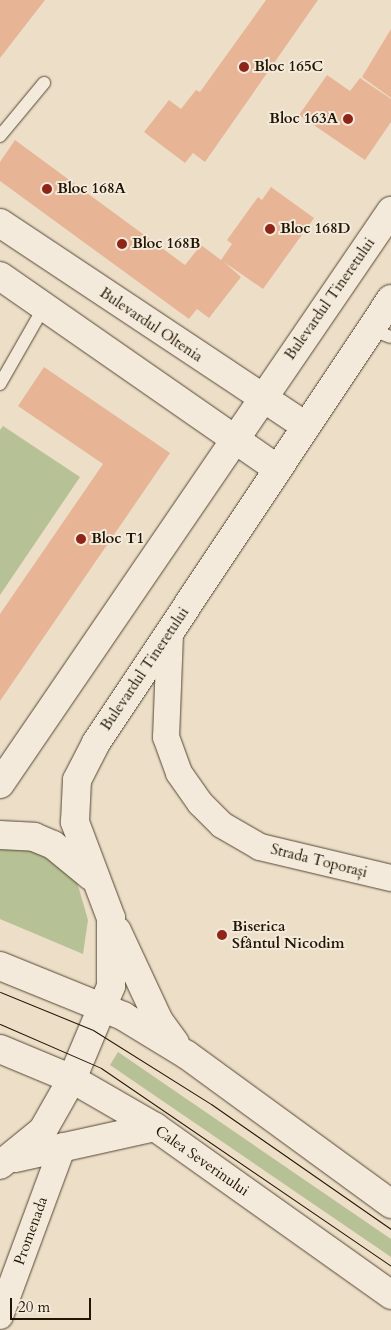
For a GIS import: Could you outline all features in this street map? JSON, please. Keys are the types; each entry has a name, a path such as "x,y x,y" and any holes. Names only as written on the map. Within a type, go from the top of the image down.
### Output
{"main road":[{"name":"Bulevardul Tineretului","path":"0,784 261,397 391,212"},
{"name":"Bulevardul Oltenia","path":"0,223 304,425"},
{"path":"0,276 276,468"},
{"name":"Bulevardul Tineretului","path":"3,1162 43,1130 72,1079 102,1008 113,968 111,918 75,822 77,780 96,743 170,634 304,425 380,333 391,299"},
{"path":"0,835 34,837 67,852 98,884"},
{"path":"111,918 159,1021 187,1055"},
{"path":"0,966 124,1016 187,1055 391,1204"},
{"name":"Calea Severinului","path":"0,1049 72,1079 155,1127 391,1295"},
{"path":"3,1162 63,1146 155,1127"}],"street":[{"name":"Strada Toporași","path":"170,634 166,738 179,773 200,804 222,825 260,847 391,878"},
{"name":"Promenada","path":"0,1316 63,1146"}],"lane":[{"path":"0,136 44,82"},
{"path":"0,384 44,307"}],"green space":[{"path":"3,426 80,477 0,595 0,430"},
{"path":"16,846 52,856 77,882 88,920 83,954 0,919 0,849"},
{"path":"118,1052 391,1239 391,1257 110,1065"}],"building":[{"path":"0,0 45,0 0,58"},
{"path":"266,0 318,0 205,162 193,153 185,163 144,132 169,100 181,109 196,90 200,92"},
{"path":"391,29 391,98 362,77"},
{"name":"Bloc 163A","path":"327,75 350,91 360,78 391,99 391,122 365,160 299,115"},
{"path":"15,140 185,265 201,245 221,260 232,244 227,240 258,197 262,200 271,187 314,218 263,289 224,262 241,277 209,318 197,309 189,319 0,181 0,162"},
{"name":"Bloc T1","path":"44,367 170,453 0,701 0,614 103,464 18,406"}],"tram line":[{"path":"0,992 93,1030 211,1104 391,1229"},
{"path":"0,1024 101,1068 391,1266"}],"place":[{"name":"Bloc 165C","path":"244,67"},
{"name":"Bloc 163A","path":"348,119"},
{"name":"Bloc 168A","path":"47,189"},
{"name":"Bloc 168D","path":"270,229"},
{"name":"Bloc 168B","path":"122,244"},
{"name":"Bloc T1","path":"81,539"},
{"name":"Biserica Sfântul Nicodim","path":"222,935"}]}
